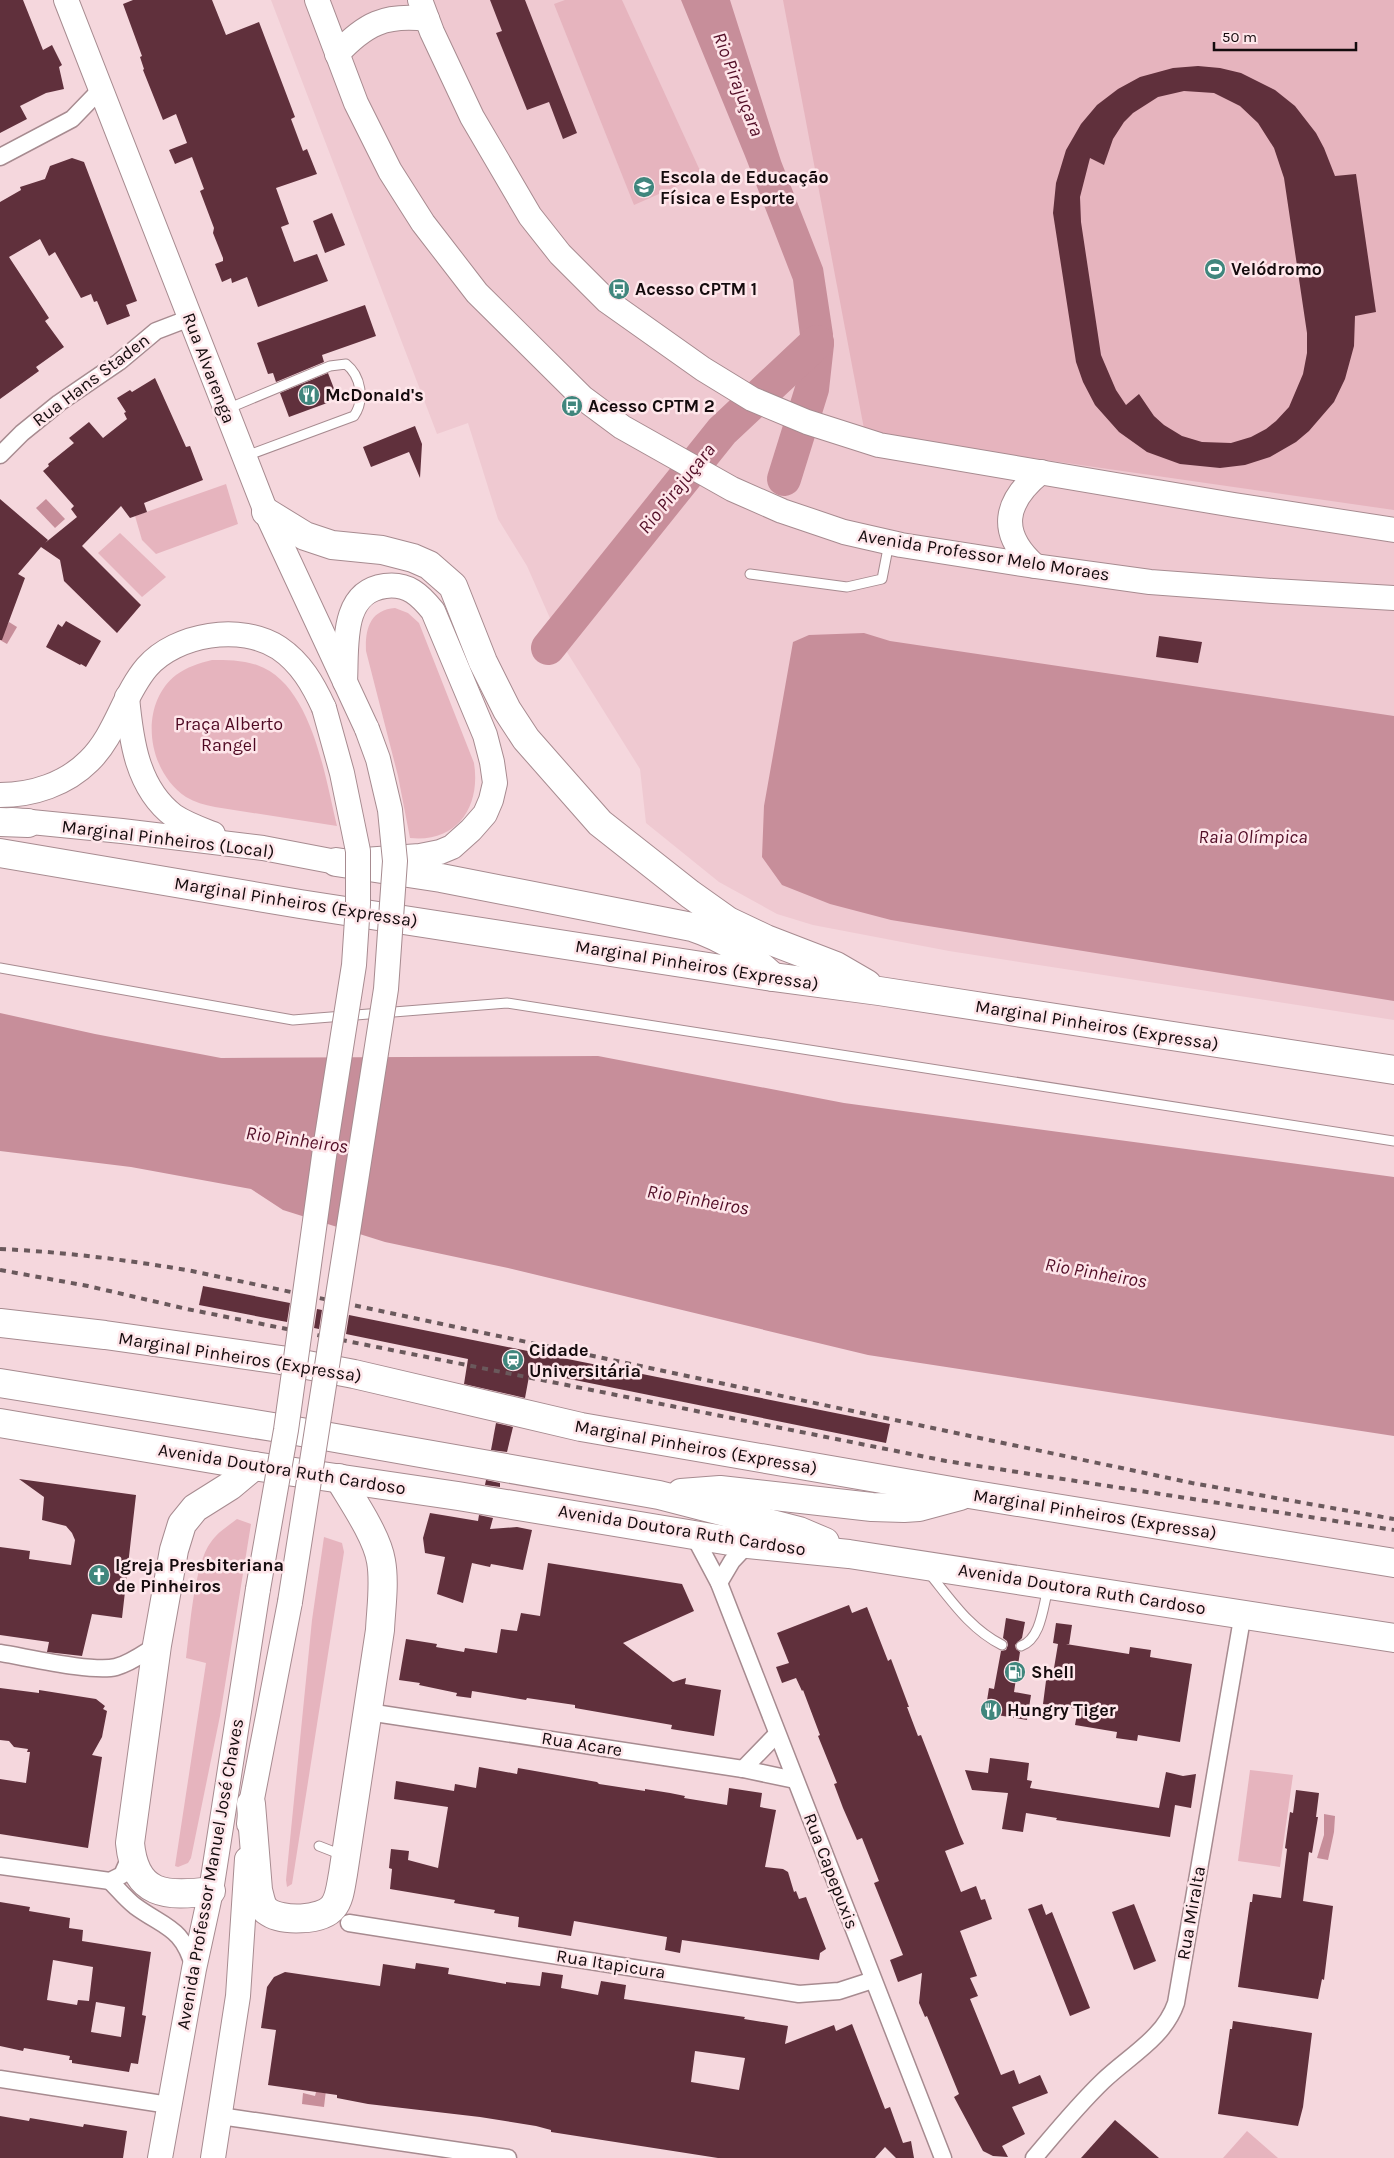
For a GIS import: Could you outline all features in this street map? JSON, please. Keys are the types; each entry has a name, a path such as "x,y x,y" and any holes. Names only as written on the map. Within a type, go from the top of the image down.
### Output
{"highway":[{"path":"266,512 305,536 332,545 382,550 430,565 453,586 483,662 512,717 543,759 600,823 690,894 728,920 766,938 836,966 879,991"},
{"path":"0,820 28,823"},
{"name":"Marginal Pinheiros (Expressa)","path":"0,854 300,904 1394,1070"},
{"path":"336,862 441,878 692,927 716,935 734,945 752,957 773,977"},
{"name":"Marginal Pinheiros (Expressa)","path":"0,1323 114,1336 281,1360 354,1374 581,1427 969,1494 1394,1563"},
{"path":"0,1383 274,1427 660,1495 799,1531 849,1554"},
{"name":"Avenida Doutora Ruth Cardoso","path":"0,1423 254,1466 458,1496 748,1544 849,1554 1243,1613 1394,1638"},
{"path":"211,1891 183,1895 166,1894 155,1890 144,1882 137,1873 131,1854 130,1842 157,1645 174,1550 182,1524 195,1508 230,1486 254,1466"},
{"path":"251,1804 258,1890 267,1911 283,1917 309,1918 323,1916 333,1907 338,1897 346,1857 380,1630 381,1561 371,1534 339,1478"},
{"path":"660,1495 720,1490 872,1507 904,1508 927,1505 969,1494"}],"main road":[{"name":"Rua Alvarenga","path":"66,0 266,512 367,730"},
{"name":"Avenida Professor Melo Moraes","path":"317,0 356,103 390,171 423,223 477,293 583,398 622,427 732,489 782,511 844,532 889,542 1035,566 1150,582 1394,598"},
{"path":"337,54 353,37 364,29 423,10 472,117 530,216 560,254 607,301 703,369 752,399 807,422 879,445 1394,530"},
{"path":"1035,566 1023,556 1016,545 1010,521 1012,506 1018,494 1041,472"},
{"name":"Marginal Pinheiros (Local)","path":"28,823 122,831 263,848 336,862 420,856 440,852 456,845 484,814 491,800 494,783 492,762 485,735 433,611 421,596 411,589 394,585 376,587 364,593 355,603 349,618 345,682"},
{"name":"Avenida Professor Manuel José Chaves","path":"0,795 17,795 45,788 74,774 91,760 109,732 127,697 148,665 168,649 198,638 228,634 255,638 278,648 302,668 313,684 324,708 342,773 358,851 358,904 354,965 325,1149 286,1430 258,1589 211,1891 194,1969 160,2158"},
{"path":"127,697 130,732 136,756 145,780 158,802 175,816 192,826 263,848"},
{"name":"Avenida Professor Manuel José Chaves","path":"214,2158 238,1996 251,1804 290,1602 386,989 395,861 390,810 378,759 367,730"}],"street":[{"path":"0,157 72,119 101,89"},
{"name":"Rua Hans Staden","path":"0,455 22,433 59,403 119,362 156,330 190,318"},
{"name":"Rua Capepuxis","path":"693,1534 719,1582 943,2158"},
{"path":"719,1582 732,1561 748,1544"},
{"name":"Rua Miralta","path":"1034,2158 1104,2079 1153,2038 1165,2026 1172,2014 1176,2003 1243,1613"},
{"path":"0,1653 97,1669 114,1667 132,1660 157,1645"},
{"name":"Rua Acare","path":"368,1712 743,1769 796,1780"},
{"path":"743,1769 778,1734"},
{"path":"0,1866 110,1881 122,1875 131,1854"},
{"path":"110,1881 134,1905 178,1934 186,1946 194,1969"},
{"name":"Rua Itapicura","path":"348,1923 799,1994 839,1991 873,1980"},
{"path":"0,2079 169,2105"},
{"path":"220,2116 508,2158"}],"lane":[{"path":"225,410 330,366 346,364 352,369 362,394 360,408 354,416 244,456"},
{"path":"750,574 847,587 882,579 889,542"},
{"path":"0,968 293,1020 507,1003 1394,1141"},
{"path":"923,1565 965,1618 990,1639 1002,1645"},
{"path":"1021,1646 1029,1643 1035,1636 1049,1584"},
{"path":"319,1846 346,1857"}],"shaded area":[{"path":"271,0 1394,0 1394,1020 949,951 813,925 777,914 719,882 646,823 640,769 560,641 527,566 498,519 468,423 437,434"}],"green space":[{"path":"565,0 622,0 702,175 634,205 554,4"},
{"path":"783,0 1394,0 1394,510 865,434"},
{"path":"226,484 238,524 156,554 142,540 135,516"},
{"path":"120,533 166,577 142,597 98,553"},
{"path":"395,608 408,613 419,623 474,763 474,794 462,819 453,828 441,835 427,838 410,838 398,776 366,651 368,628 371,622 380,612"},
{"name":"Praça Alberto Rangel","path":"212,660 240,661 257,665 276,675 291,691 303,711 313,734 337,826 215,807 186,797 173,786 163,771 156,755 152,738 152,720 156,703 164,688 176,675 193,666"},
{"path":"237,1519 251,1524 220,1716 191,1858 188,1863 178,1867 175,1866 206,1663 186,1658 194,1597 200,1565 205,1552 217,1535"},
{"path":"324,1537 342,1543 344,1552 292,1884 287,1887 286,1880 312,1620"},
{"path":"1250,1770 1293,1775 1280,1867 1238,1861"},
{"path":"1247,2131 1278,2158 1223,2158"}],"water":[{"path":"681,0 730,0 781,161 823,268 833,334 828,393 794,384 802,351 793,280"},
{"path":"46,499 65,519 55,528 36,508"},
{"path":"9,622 17,627 7,644 0,640 0,638"},
{"name":"Raia Olímpica","path":"864,633 890,641 1394,716 1394,1001 891,920 830,904 782,885 762,857 764,806 793,642 809,635"},
{"name":"Rio Pinheiros","path":"0,1013 95,1034 221,1058 598,1056 844,1103 1394,1177 1394,1436 868,1355 508,1268 385,1242 283,1210 251,1189 131,1167 0,1151"},
{"path":"1324,1814 1335,1816 1334,1832 1328,1860 1317,1858 1324,1835"},
{"path":"317,2088 326,2090 324,2107 302,2104 303,2093 315,2096"}],"building":[{"path":"0,0 23,0 43,50 52,45 62,65 59,67 64,89 46,93 20,106 27,119 0,133"},
{"path":"133,0 212,0 226,35 259,22 295,117 291,119 303,151 307,149 317,174 276,188 289,224 281,227 294,262 317,254 328,281 258,307 247,277 232,283 231,278 222,282 215,264 223,261 223,258 200,191 204,189 192,157 175,164 169,150 187,143 176,114 163,120 143,70 140,57 142,56 123,4"},
{"path":"490,0 525,0 577,133 563,139 549,102 527,110 496,33 502,31"},
{"path":"1198,66 1220,68 1241,73 1275,90 1295,106 1316,133 1335,176 1356,174 1376,312 1355,316 1354,346 1345,379 1334,402 1309,431 1296,442 1270,457 1245,465 1220,468 1180,464 1147,452 1119,432 1095,405 1083,382 1076,362 1053,213 1056,183 1066,150 1081,124 1097,105 1118,89 1140,77 1173,68","holes":["1184,91 1214,93 1240,106 1258,123 1274,148 1284,178 1307,333 1307,353 1303,374 1289,407 1266,429 1251,437 1231,443 1202,442 1182,436 1164,425 1154,416 1139,394 1126,405 1116,390 1101,355 1081,222 1080,197 1090,158 1104,165 1113,139 1124,122 1133,113 1158,97"]},
{"path":"72,158 84,162 137,301 126,305 130,316 107,325 97,301 94,302 91,294 81,298 55,252 49,256 40,239 9,257 49,318 45,321 64,347 36,367 39,371 0,399 0,202 21,190 20,187 45,179 50,166"},
{"path":"332,213 345,245 325,253 313,221"},
{"path":"365,305 376,336 322,355 324,362 276,382 273,373 268,374 257,343"},
{"name":"McDonald's","path":"328,373 338,399 289,417 280,393"},
{"path":"155,378 186,447 190,446 203,480 144,503 147,512 130,518 121,506 82,546 141,605 117,633 64,581 60,560 41,547 18,574 25,578 2,640 0,640 0,499 48,540 45,543 77,517 71,509 74,506 43,471 49,466 48,464 74,443 69,438 89,422 103,438 127,419 124,413 126,412 117,398 130,390 132,392"},
{"path":"415,426 422,444 420,478 409,452 371,467 363,447"},
{"path":"66,621 101,641 86,667 46,647 58,624 62,627"},
{"path":"1159,636 1202,642 1198,663 1156,657"},
{"path":"203,1286 290,1303 287,1322 199,1305"},
{"path":"317,1309 322,1310 319,1329 314,1328"},
{"path":"349,1315 890,1424 886,1443 530,1371 525,1398 464,1384 468,1359 346,1334"},
{"path":"496,1423 513,1427 507,1452 491,1450"},
{"path":"19,1479 136,1495 122,1618 92,1614 82,1656 47,1652 49,1642 0,1635 0,1547 30,1551 29,1559 71,1565 75,1540 66,1526 42,1520 44,1497"},
{"path":"486,1480 500,1483 500,1487 485,1485"},
{"path":"430,1513 478,1521 479,1515 493,1518 490,1529 517,1527 532,1530 523,1570 491,1564 490,1567 472,1563 463,1603 437,1594 445,1557 425,1553 423,1538"},
{"path":"548,1563 682,1584 694,1611 623,1643 673,1682 686,1678 685,1684 721,1690 714,1736 671,1729 672,1725 575,1708 575,1705 527,1698 526,1700 472,1691 471,1698 456,1696 457,1693 419,1685 420,1683 399,1680 406,1639 437,1644 436,1647 464,1652 465,1648 497,1653 501,1629 517,1631 521,1613 540,1616"},
{"path":"849,1605 852,1613 867,1607 888,1661 891,1659 918,1736 921,1735 964,1844 945,1851 961,1892 976,1886 981,1900 985,1899 992,1919 960,1931 977,1976 970,1978 978,1996 970,1999 1001,2075 1014,2070 1019,2084 1040,2075 1048,2093 1012,2107 1025,2134 1002,2146 1008,2157 993,2156 983,2151 954,2097 959,2094 927,2016 925,2017 919,2003 922,1973 898,1982 890,1960 903,1955 874,1883 879,1881 862,1838 857,1840 843,1808 834,1784 837,1783 818,1736 820,1735 803,1690 796,1678 782,1683 776,1667 789,1663 777,1633"},
{"path":"1006,1618 1025,1622 1022,1638 1015,1645 1016,1649 1020,1652 1014,1692 1031,1695 1027,1720 985,1713 989,1688 994,1689 1001,1651 1006,1650 1008,1645 1007,1641 1003,1638"},
{"path":"1056,1623 1072,1625 1069,1644 1129,1654 1130,1647 1151,1650 1150,1657 1192,1664 1180,1742 1138,1735 1137,1741 1116,1738 1117,1732 1075,1725 1078,1709 1043,1704 1047,1673 1053,1674 1058,1644 1053,1643"},
{"path":"0,1688 39,1693 39,1690 96,1699 105,1706 103,1709 107,1711 102,1737 92,1755 102,1757 88,1848 0,1834 0,1779 26,1783 30,1752 27,1752 28,1749 14,1747 9,1741 0,1740"},
{"path":"990,1758 1029,1763 1027,1780 1032,1781 1030,1788 1159,1808 1166,1772 1183,1776 1196,1774 1191,1808 1175,1805 1170,1837 1056,1820 1057,1818 1026,1813 1023,1832 1002,1829 1008,1793 972,1790 965,1770 988,1773"},
{"path":"479,1767 517,1774 518,1768 597,1782 599,1784 670,1793 685,1796 684,1798 727,1805 729,1788 762,1793 760,1807 776,1810 765,1867 783,1869 788,1872 794,1892 796,1891 799,1899 806,1897 826,1949 820,1953 819,1960 682,1940 680,1953 665,1950 667,1937 574,1921 571,1936 518,1927 519,1917 494,1913 495,1910 454,1903 455,1900 390,1889 392,1869 389,1868 391,1849 409,1851 408,1860 438,1868 448,1807 394,1799 396,1781 454,1791 455,1784 476,1788"},
{"path":"1296,1790 1319,1793 1316,1817 1318,1817 1312,1853 1309,1852 1303,1901 1333,1906 1324,1980 1322,1979 1318,1999 1238,1987 1250,1902 1252,1902 1253,1894 1281,1898 1290,1812 1293,1813"},
{"path":"0,1902 30,1907 29,1911 70,1918 69,1928 83,1930 82,1941 151,1952 142,2015 146,2016 138,2064 131,2063 129,2072 72,2063 72,2060 69,2060 70,2056 24,2048 23,2051 0,2046","holes":["53,1960 93,1967 89,2001 78,2000 77,2005 47,2000","96,2002 125,2007 121,2037 91,2032"]},
{"path":"1042,1904 1046,1915 1052,1912 1090,2008 1070,2016 1028,1909"},
{"path":"1134,1904 1156,1961 1134,1970 1112,1912"},
{"path":"416,1963 449,1968 448,1974 506,1984 506,1982 540,1986 542,1972 563,1975 561,1988 598,1995 601,1981 626,1985 624,1999 745,2017 744,2019 788,2026 785,2044 834,2025 836,2031 852,2024 885,2109 890,2107 903,2143 911,2141 914,2158 896,2158 885,2147 875,2158 718,2158 551,2132 551,2130 536,2126 480,2117 368,2104 337,2098 337,2095 268,2085 276,2030 261,2028 267,1987 274,1977 285,1972 380,1986 383,1964 415,1969","holes":["695,2051 745,2058 739,2090 691,2082"]},
{"path":"1233,2021 1312,2033 1303,2107 1298,2126 1218,2114 1230,2029 1232,2029"},
{"path":"0,2116 29,2121 30,2118 83,2127 84,2124 127,2131 123,2158 0,2158"},
{"path":"1115,2120 1129,2132 1159,2158 1081,2158"}],"waterway":[{"name":"Rio Pirajuçara","path":"548,648 722,431 817,342"},
{"name":"Rio Pirajuçara","path":"784,479 812,389 817,344"}],"railway":[{"path":"0,1249 96,1257 192,1271 1192,1483 1394,1519"},
{"path":"0,1270 88,1286 187,1309 946,1461 1394,1530"}],"place":[{"name":"Escola de Educação Física e Esporte","path":"644,187"},
{"name":"Velódromo","path":"1215,269"},
{"name":"Acesso CPTM 1","path":"619,289"},
{"name":"McDonald's","path":"309,395"},
{"name":"Acesso CPTM 2","path":"572,406"},
{"name":"Cidade Universitária","path":"513,1360"},
{"name":"Igreja Presbiteriana de Pinheiros","path":"99,1575"},
{"name":"Shell","path":"1015,1672"},
{"name":"Hungry Tiger","path":"991,1710"}]}
